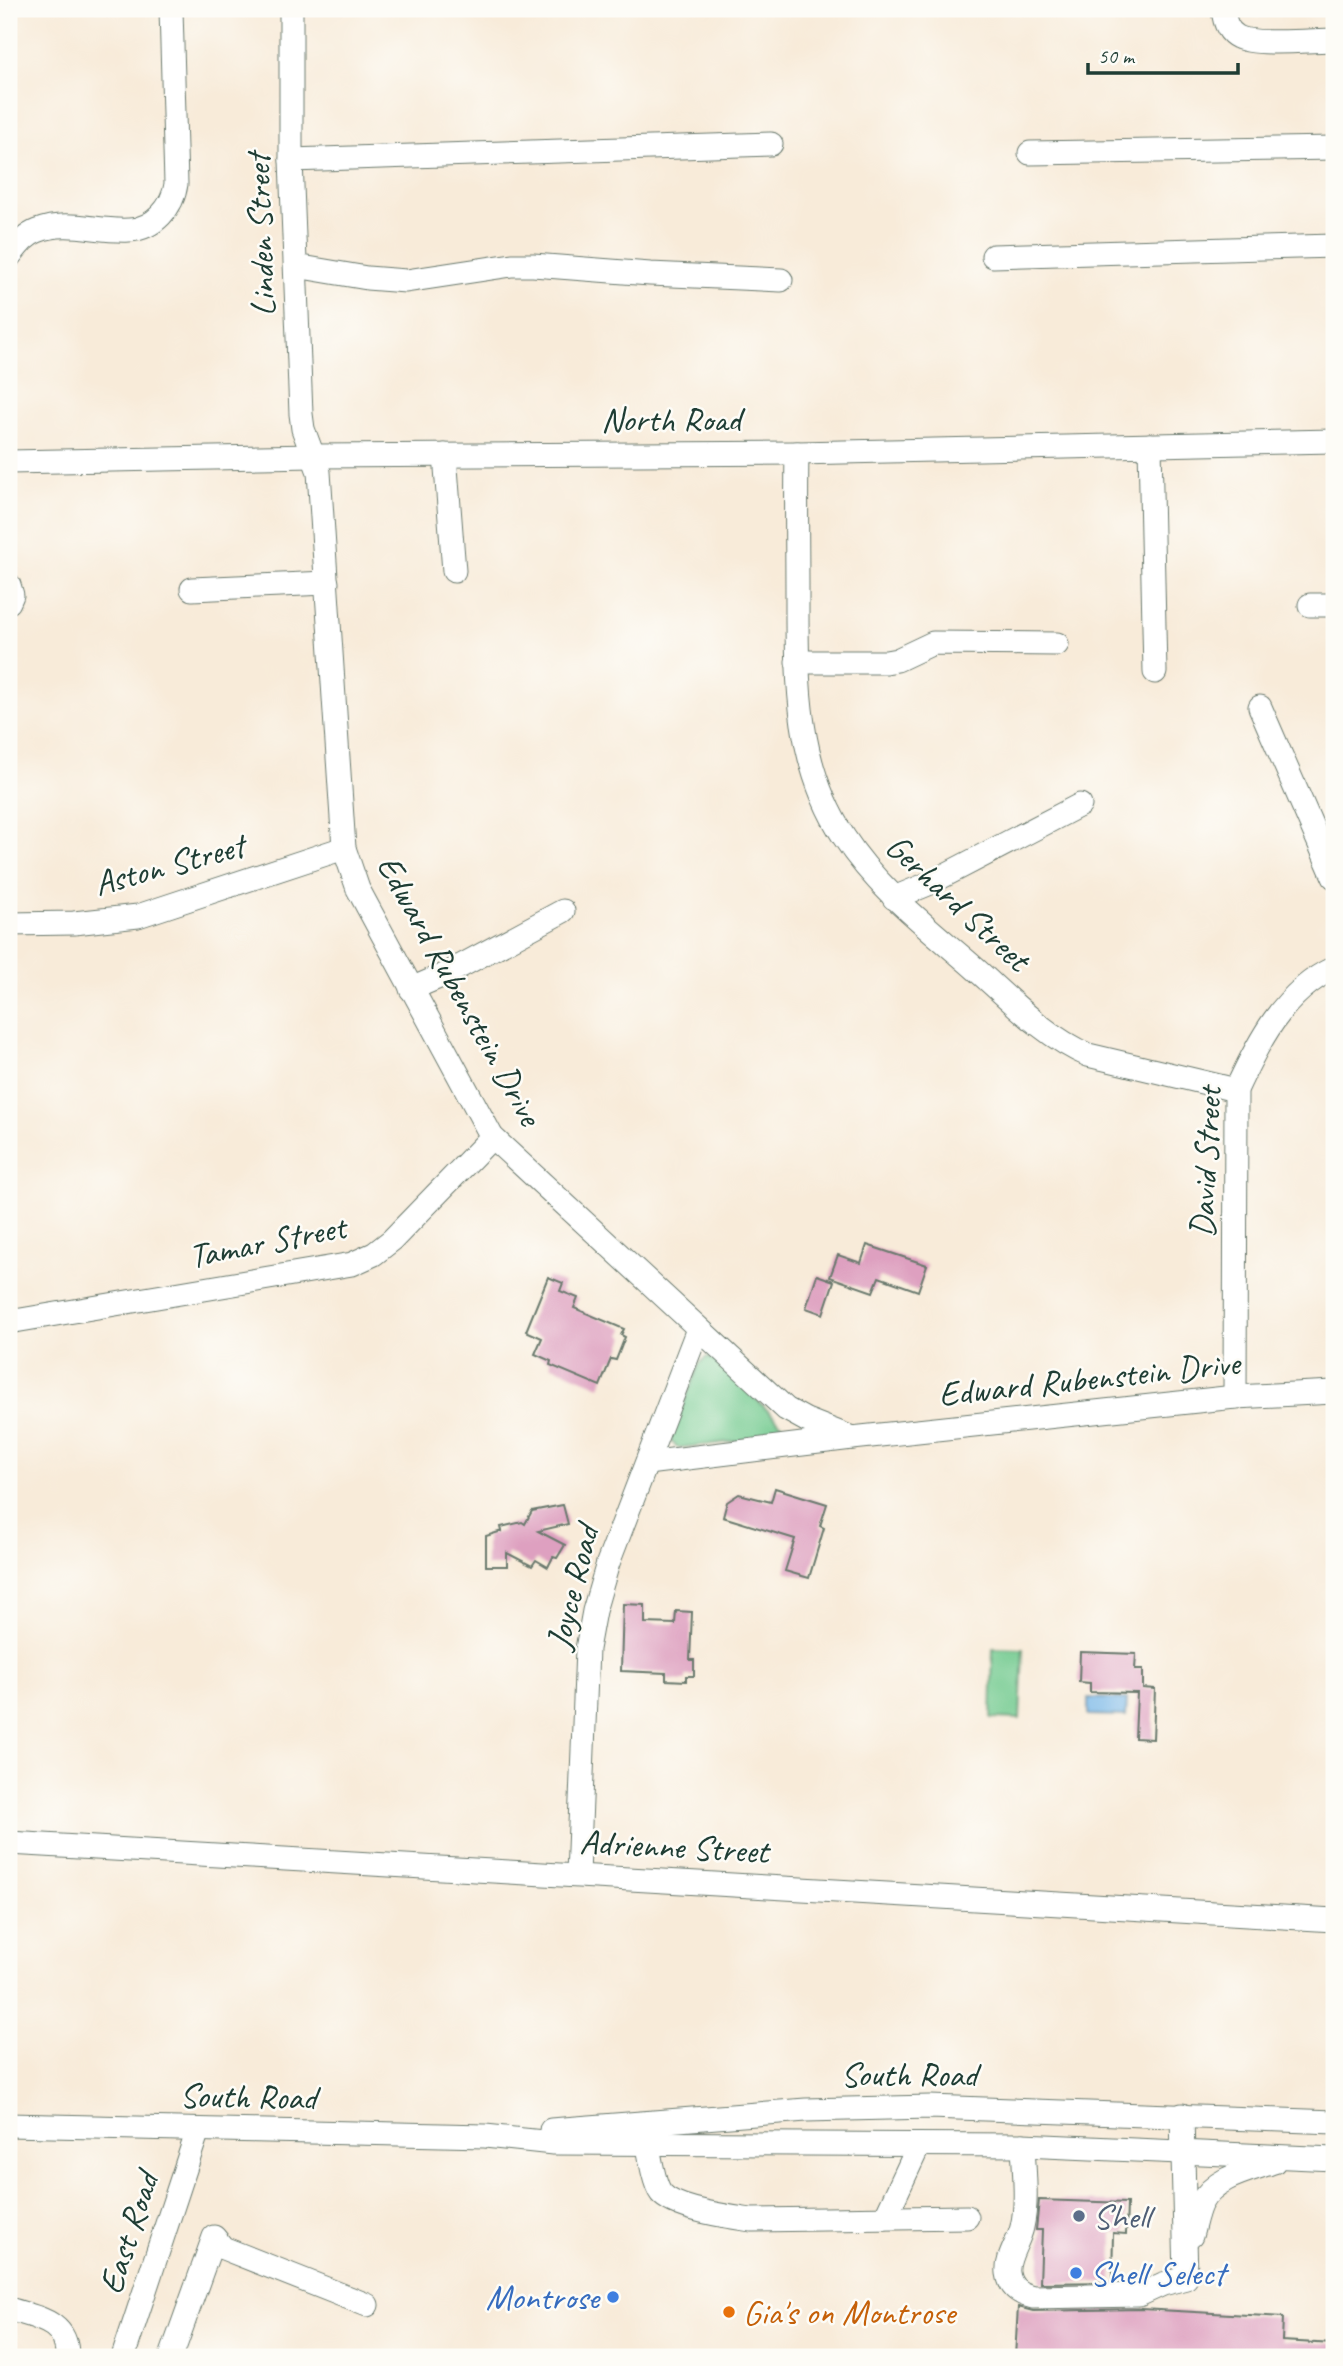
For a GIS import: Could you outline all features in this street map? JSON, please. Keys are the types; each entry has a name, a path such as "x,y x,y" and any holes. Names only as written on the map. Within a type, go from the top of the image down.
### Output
{"street":[{"path":"9,257 20,243 38,230 71,225 131,230 152,223 173,201 176,184 171,9"},
{"name":"Linden Street","path":"291,9 291,160 301,414 303,429 314,456"},
{"path":"1223,11 1228,29 1238,37 1252,41 1334,40"},
{"path":"291,160 771,144"},
{"path":"1030,153 1334,148"},
{"path":"992,256 1334,246"},
{"path":"296,266 367,278 406,281 512,265 782,280"},
{"name":"North Road","path":"9,462 314,456 797,453 1334,441"},
{"path":"1150,445 1155,672"},
{"name":"Gerhard Street","path":"797,453 797,662 802,729 810,762 843,836 864,865 894,898 1029,1015 1072,1048 1088,1055 1236,1090"},
{"path":"444,455 454,571"},
{"name":"Edward Rubenstein Drive","path":"314,456 321,491 344,848 358,889 492,1138 786,1409 852,1438"},
{"path":"192,589 327,583"},
{"path":"9,585 12,595 9,602"},
{"path":"1310,605 1334,605"},
{"path":"797,662 886,662 898,660 933,643 1057,644"},
{"path":"1260,707 1334,877"},
{"path":"894,898 928,884 1080,806"},
{"name":"Aston Street","path":"9,924 74,923 138,916 344,848"},
{"path":"411,989 446,974 563,911"},
{"name":"David Street","path":"1236,1397 1236,1090 1252,1054 1292,997 1310,981 1334,968"},
{"name":"Tamar Street","path":"10,1318 352,1264 374,1254 392,1240 492,1138"},
{"name":"Joyce Road","path":"578,1875 587,1649 594,1611 608,1563 698,1329"},
{"name":"Edward Rubenstein Drive","path":"647,1463 1236,1397 1334,1392"},
{"name":"Adrienne Street","path":"9,1843 1334,1920"},
{"name":"South Road","path":"485,2136 806,2110 930,2107 1334,2122"},
{"path":"1023,2145 1023,2226 1008,2269 1011,2285 1021,2295 1033,2297 1139,2295 1163,2284 1186,2278 1182,2115"},
{"name":"South Road","path":"9,2125 485,2136 553,2143 648,2145 1023,2145 1334,2159"},
{"name":"East Road","path":"123,2357 198,2130"},
{"path":"648,2145 660,2192 682,2204 751,2220 967,2217"},
{"path":"884,2218 919,2145"},
{"path":"1184,2258 1201,2203 1213,2189 1226,2178 1286,2158"},
{"path":"171,2357 214,2237 223,2248 367,2305"},
{"path":"9,2309 47,2322 60,2330 67,2343 67,2357"}],"green space":[{"path":"707,1357 717,1361 793,1435 677,1448 672,1442 672,1433 700,1363"},
{"path":"993,1648 1023,1649 1020,1719 991,1718"}],"water":[{"path":"1088,1698 1127,1699 1126,1716 1088,1715"}],"building":[{"path":"867,1245 927,1265 918,1291 879,1277 873,1292 830,1277 838,1255 861,1263"},
{"path":"817,1275 834,1281 823,1314 806,1308"},
{"path":"548,1277 563,1283 560,1291 578,1298 574,1308 624,1329 621,1335 625,1337 616,1360 611,1359 600,1386 550,1365 551,1361 535,1354 542,1338 526,1331"},
{"path":"775,1488 827,1504 820,1526 824,1528 809,1578 785,1571 795,1539 723,1517 727,1502 739,1494 771,1502"},
{"path":"563,1505 568,1524 538,1531 565,1545 557,1558 553,1557 548,1567 536,1560 532,1566 507,1553 507,1566 486,1566 486,1536 502,1531 501,1527 522,1522 525,1524 532,1511"},
{"path":"623,1604 645,1605 645,1623 675,1624 676,1611 692,1612 690,1660 694,1660 694,1676 686,1676 686,1681 666,1680 666,1673 621,1671"},
{"path":"1080,1652 1136,1654 1135,1669 1143,1669 1143,1688 1155,1689 1153,1739 1135,1738 1137,1693 1090,1692 1090,1683 1079,1682"},
{"path":"1039,2200 1127,2203 1126,2234 1113,2233 1112,2282 1040,2283 1042,2230 1036,2230"},
{"path":"1018,2307 1033,2311 1141,2309 1283,2317 1282,2341 1334,2344 1334,2357 1015,2357"}],"place":[{"name":"Shell","path":"1079,2216"},
{"name":"Shell Select","path":"1076,2273"},
{"name":"Montrose","path":"613,2297"},
{"name":"Gia's on Montrose","path":"729,2312"}]}
